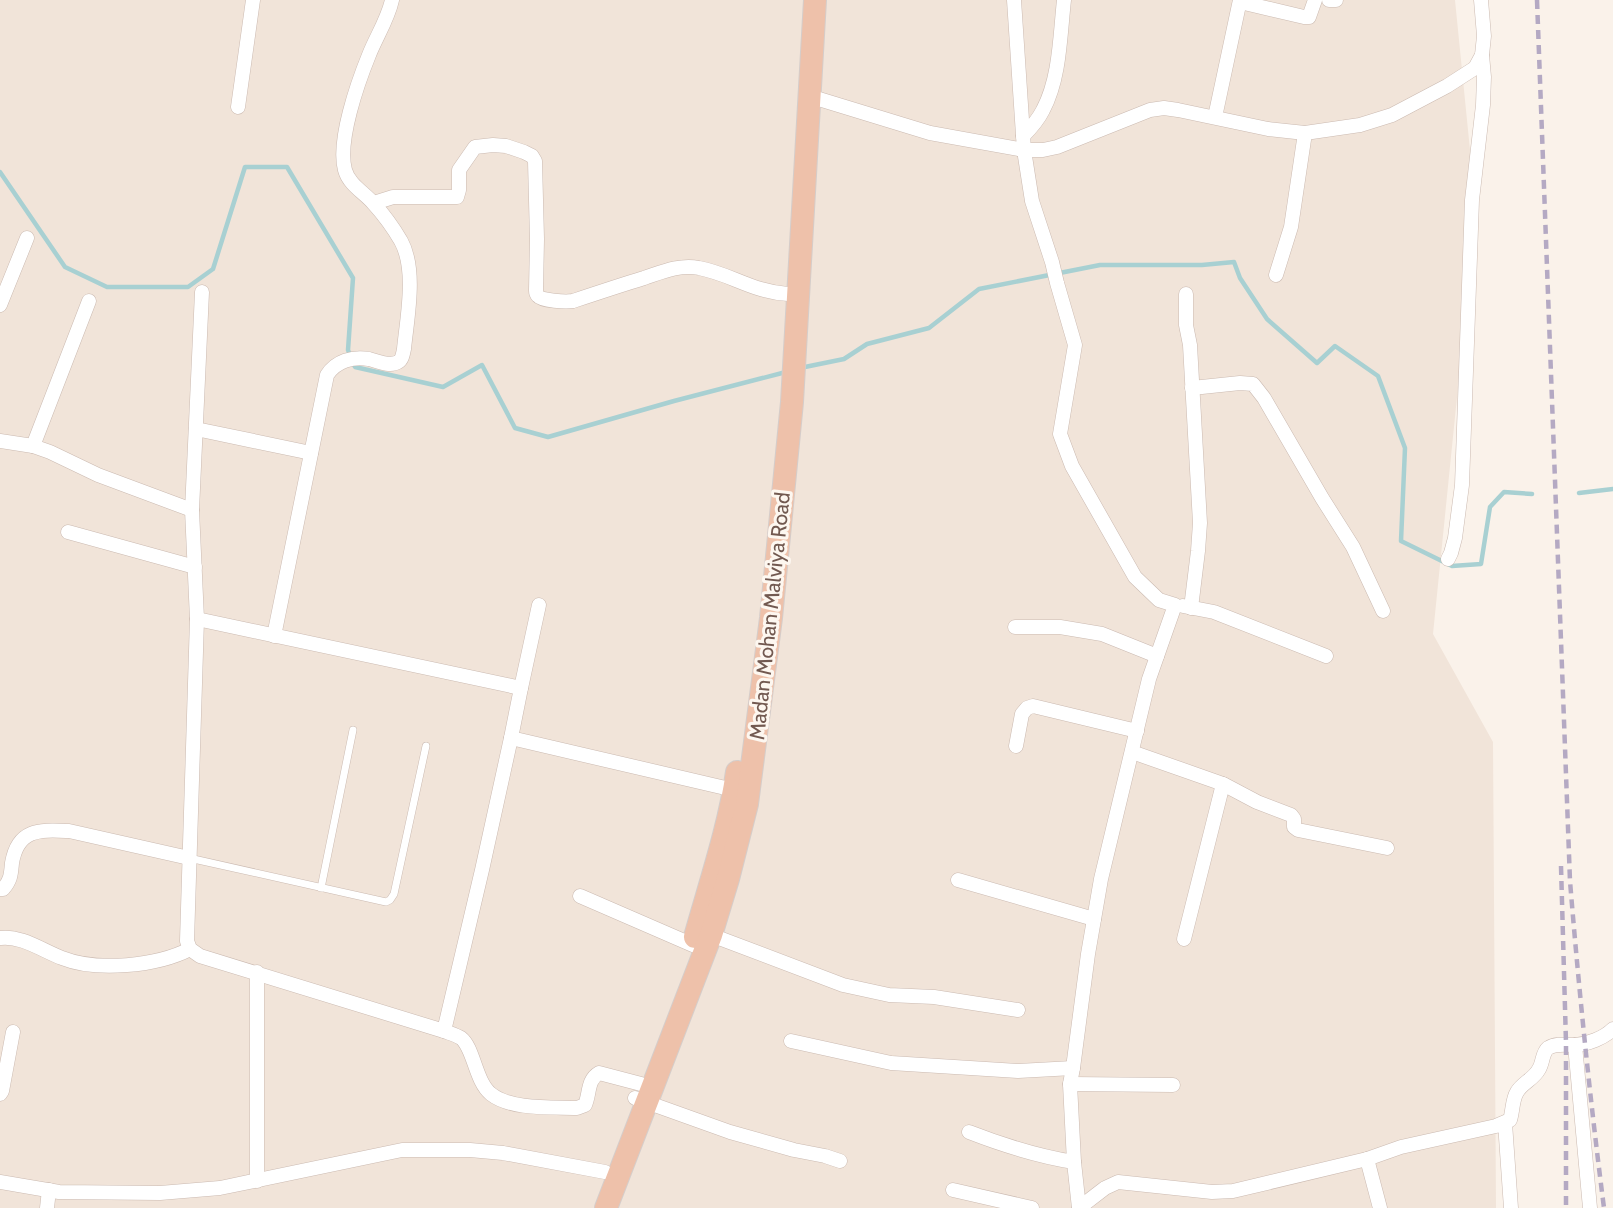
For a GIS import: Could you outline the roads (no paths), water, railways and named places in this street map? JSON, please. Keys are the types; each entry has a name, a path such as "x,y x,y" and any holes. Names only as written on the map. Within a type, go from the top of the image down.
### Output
{"highway":[{"name":"Madan Mohan Malviya Road","path":"790,355 788,294 795,92 802,0"},
{"name":"Madan Mohan Malviya Road","path":"598,1207 641,1095 656,1042 728,879 747,804 771,618 815,0"},
{"name":"Madan Mohan Malviya Road","path":"702,940 734,790 757,633 786,404"},
{"name":"Madan Mohan Malviya Road","path":"598,1207 605,1172 641,1095"}],"street":[{"path":"237,107 253,0"},
{"path":"274,636 327,375 336,364 351,359 398,362 402,358 404,349 410,273 407,257 401,242 374,203 353,183 345,171 344,144 358,85 392,0"},
{"path":"1014,0 1024,143 1032,201 1075,345 1060,435 1072,466 1135,577 1159,600 1214,612 1326,656"},
{"path":"1024,143 1044,110 1051,91 1064,0"},
{"path":"1215,117 1240,1 1309,17 1315,0"},
{"path":"1329,0 1336,0"},
{"path":"1448,559 1455,538 1462,485 1472,200 1483,105 1484,36 1481,0"},
{"path":"809,96 930,133 1024,143 1043,150 1057,147 1150,110 1164,108 1268,129 1305,133 1360,125 1392,115 1447,86 1475,68 1482,55"},
{"path":"1276,275 1291,227 1305,133"},
{"path":"374,203 393,197 457,197 459,170 472,150 478,146 506,146 532,156 535,162 537,296 573,302 623,284 684,267 718,272 762,291 788,294"},
{"path":"0,305 27,238"},
{"path":"202,292 192,510 197,619 187,941 190,949 200,956 444,1030 461,1038 467,1046 482,1082 491,1094 505,1101 522,1105 577,1108 585,1106 591,1082 598,1073 641,1095 730,1132 840,1161"},
{"path":"1186,294 1186,326 1190,345 1200,523 1191,608"},
{"path":"33,447 89,301"},
{"path":"1192,388 1240,383 1253,384 1264,398 1353,547 1383,611"},
{"path":"196,429 311,453"},
{"path":"0,441 50,452 98,475 192,510"},
{"path":"68,532 195,567"},
{"path":"444,1030 480,881 539,605"},
{"path":"1079,1208 1070,1084 1088,954 1101,879 1149,679 1175,605"},
{"path":"197,619 521,688"},
{"path":"1015,627 1059,627 1102,634 1157,656"},
{"path":"1016,747 1022,714 1027,708 1033,706 1137,731"},
{"path":"511,738 734,790"},
{"path":"1132,752 1223,784 1257,802 1291,815 1294,819 1294,827 1298,830 1387,848"},
{"path":"1184,939 1223,784"},
{"path":"0,889 3,889 9,882 14,853 19,842 27,835 50,830 69,831 189,858"},
{"path":"958,880 1094,919"},
{"path":"580,896 702,940 843,985 889,995 934,997 1018,1010"},
{"path":"0,938 16,939 65,960 93,965 120,966 151,962 177,956 190,949"},
{"path":"257,972 257,1181"},
{"path":"1079,1208 1105,1188 1118,1182 1233,1191 1367,1160 1401,1147 1505,1123 1510,1120 1516,1093 1533,1078 1540,1068 1546,1050 1566,1043 1575,1045 1604,1036 1613,1029"},
{"path":"0,1094 13,1032"},
{"path":"791,1041 891,1063 1018,1071 1073,1068"},
{"path":"1575,1045 1590,1208"},
{"path":"1070,1084 1173,1085"},
{"path":"1505,1123 1511,1208"},
{"path":"969,1132 1016,1150 1074,1162"},
{"path":"0,1182 49,1190 160,1193 220,1188 402,1150 470,1150 503,1153 605,1172"},
{"path":"1367,1160 1380,1208"},
{"path":"47,1208 49,1190"},
{"path":"953,1190 1032,1208"},
{"path":"159,1208 160,1193"}],"lane":[{"path":"321,888 353,730"},
{"path":"189,858 386,902 394,894 426,747"}],"waterway":[{"path":"0,172 65,267 107,287 188,287 213,269 245,167 287,167 353,278 348,350 355,367 443,387 482,365 515,428 548,437 786,372"},
{"path":"800,368 844,359 867,344 929,328 979,289 1100,265 1202,265 1234,262 1240,278 1267,319 1317,363 1335,346 1378,376 1405,448 1401,541 1452,566 1481,564 1490,507 1504,492 1532,494"},
{"path":"1579,493 1613,489"}],"railway":[{"path":"1537,0 1570,881 1585,1045 1604,1208"},
{"path":"1561,866 1566,1043 1566,1208"}]}
